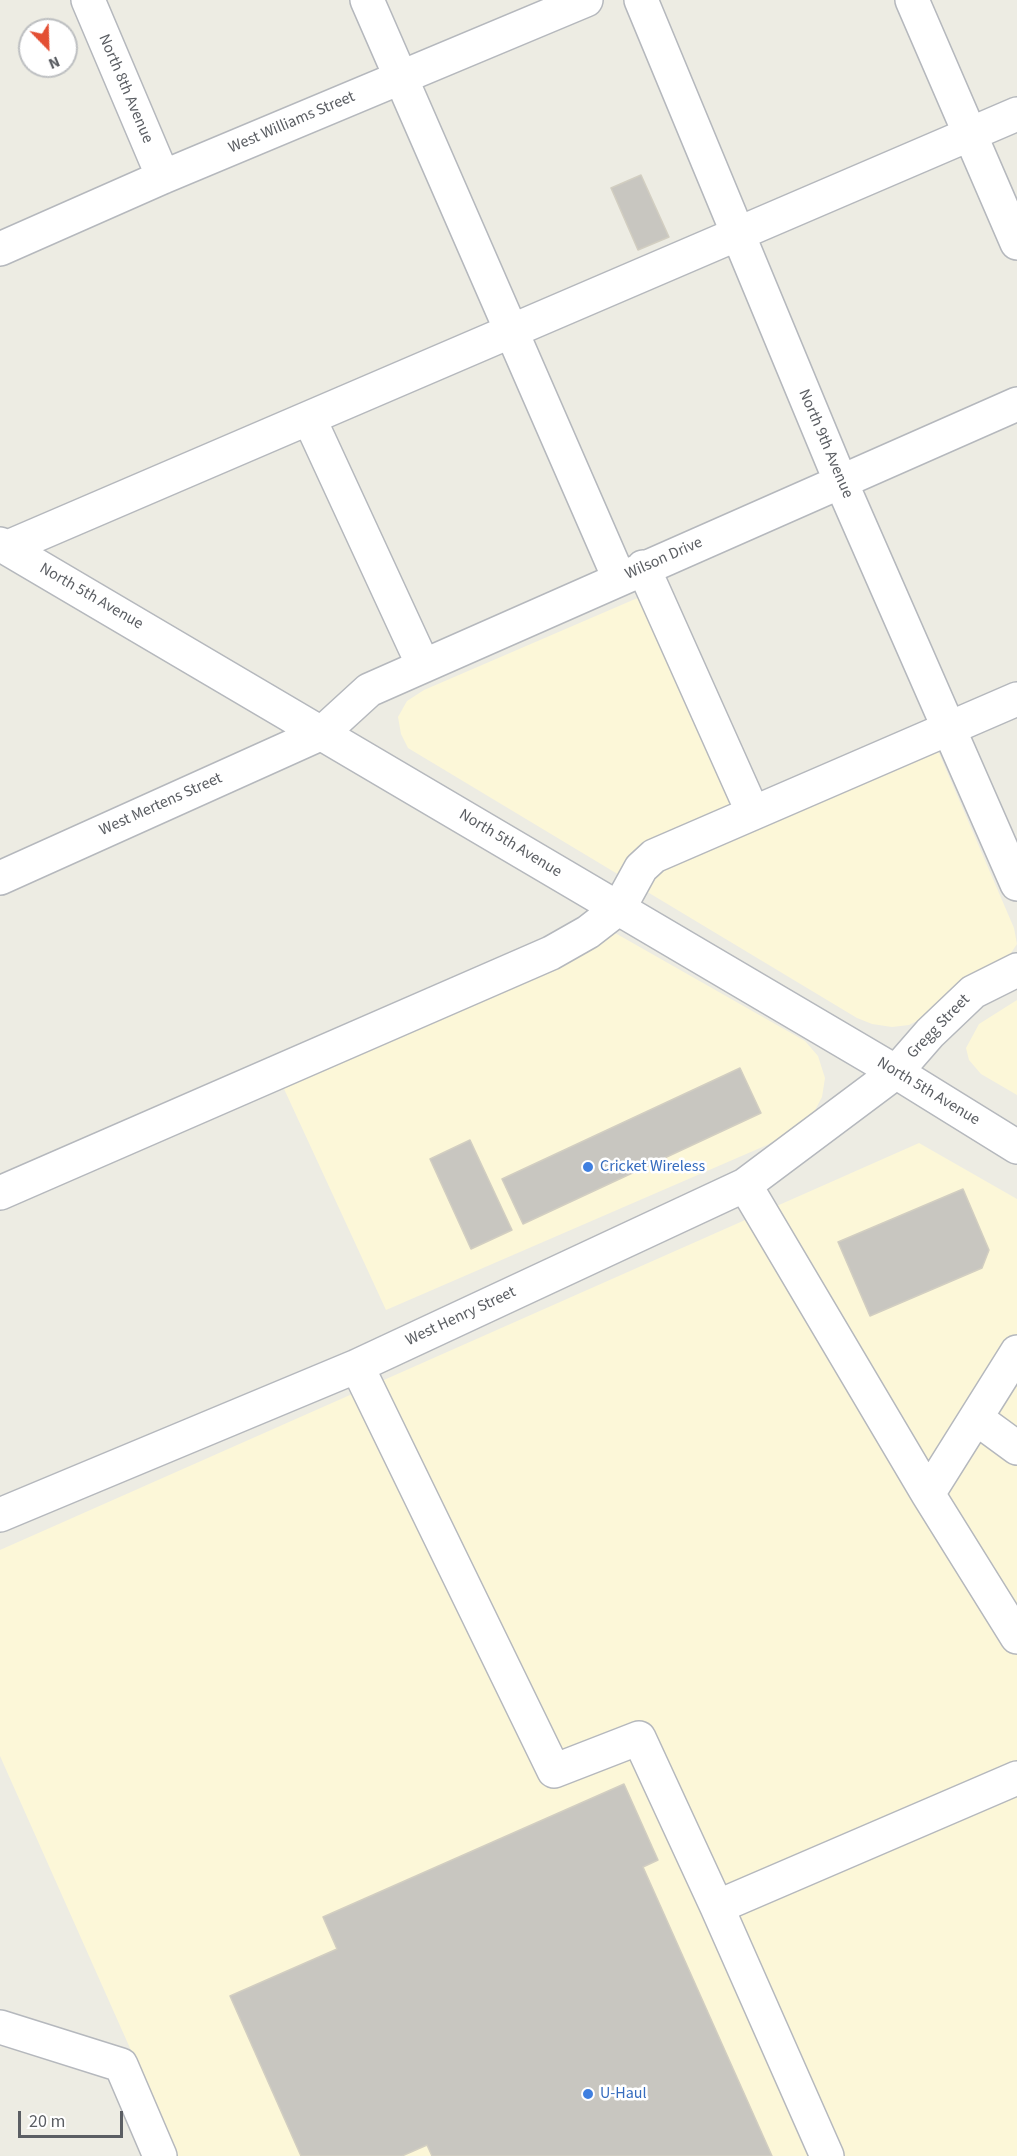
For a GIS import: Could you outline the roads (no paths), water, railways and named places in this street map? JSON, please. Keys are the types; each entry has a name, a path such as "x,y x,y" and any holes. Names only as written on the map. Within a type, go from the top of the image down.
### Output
{"street":[{"name":"North 8th Avenue","path":"88,0 163,177"},
{"path":"367,0 511,331 753,813"},
{"name":"West Williams Street","path":"0,249 163,177 586,0"},
{"name":"North 9th Avenue","path":"642,0 840,480 1017,884"},
{"path":"912,0 1017,243"},
{"path":"3,546 309,418 1017,114"},
{"name":"Wilson Drive","path":"322,733 369,690 840,480 1017,404"},
{"path":"309,418 423,665"},
{"name":"North 5th Avenue","path":"3,546 896,1072 1017,1147"},
{"path":"0,1193 551,953 588,932 619,908 640,868 654,856 1017,699"},
{"name":"West Mertens Street","path":"0,878 322,733"},
{"name":"Gregg Street","path":"896,1072 930,1033 973,992 1017,970"},
{"name":"West Henry Street","path":"0,1515 357,1366 745,1185 896,1072"},
{"path":"745,1185 928,1494 1017,1637"},
{"path":"928,1494 1017,1352"},
{"path":"357,1366 554,1771 639,1738 717,1907 827,2156"},
{"path":"976,1418 1017,1448"},
{"path":"717,1907 1017,1778"},
{"path":"0,2027 121,2064 160,2156"}],"place":[{"name":"Cricket Wireless","path":"588,1167"},
{"name":"U-Haul","path":"588,2094"}]}
